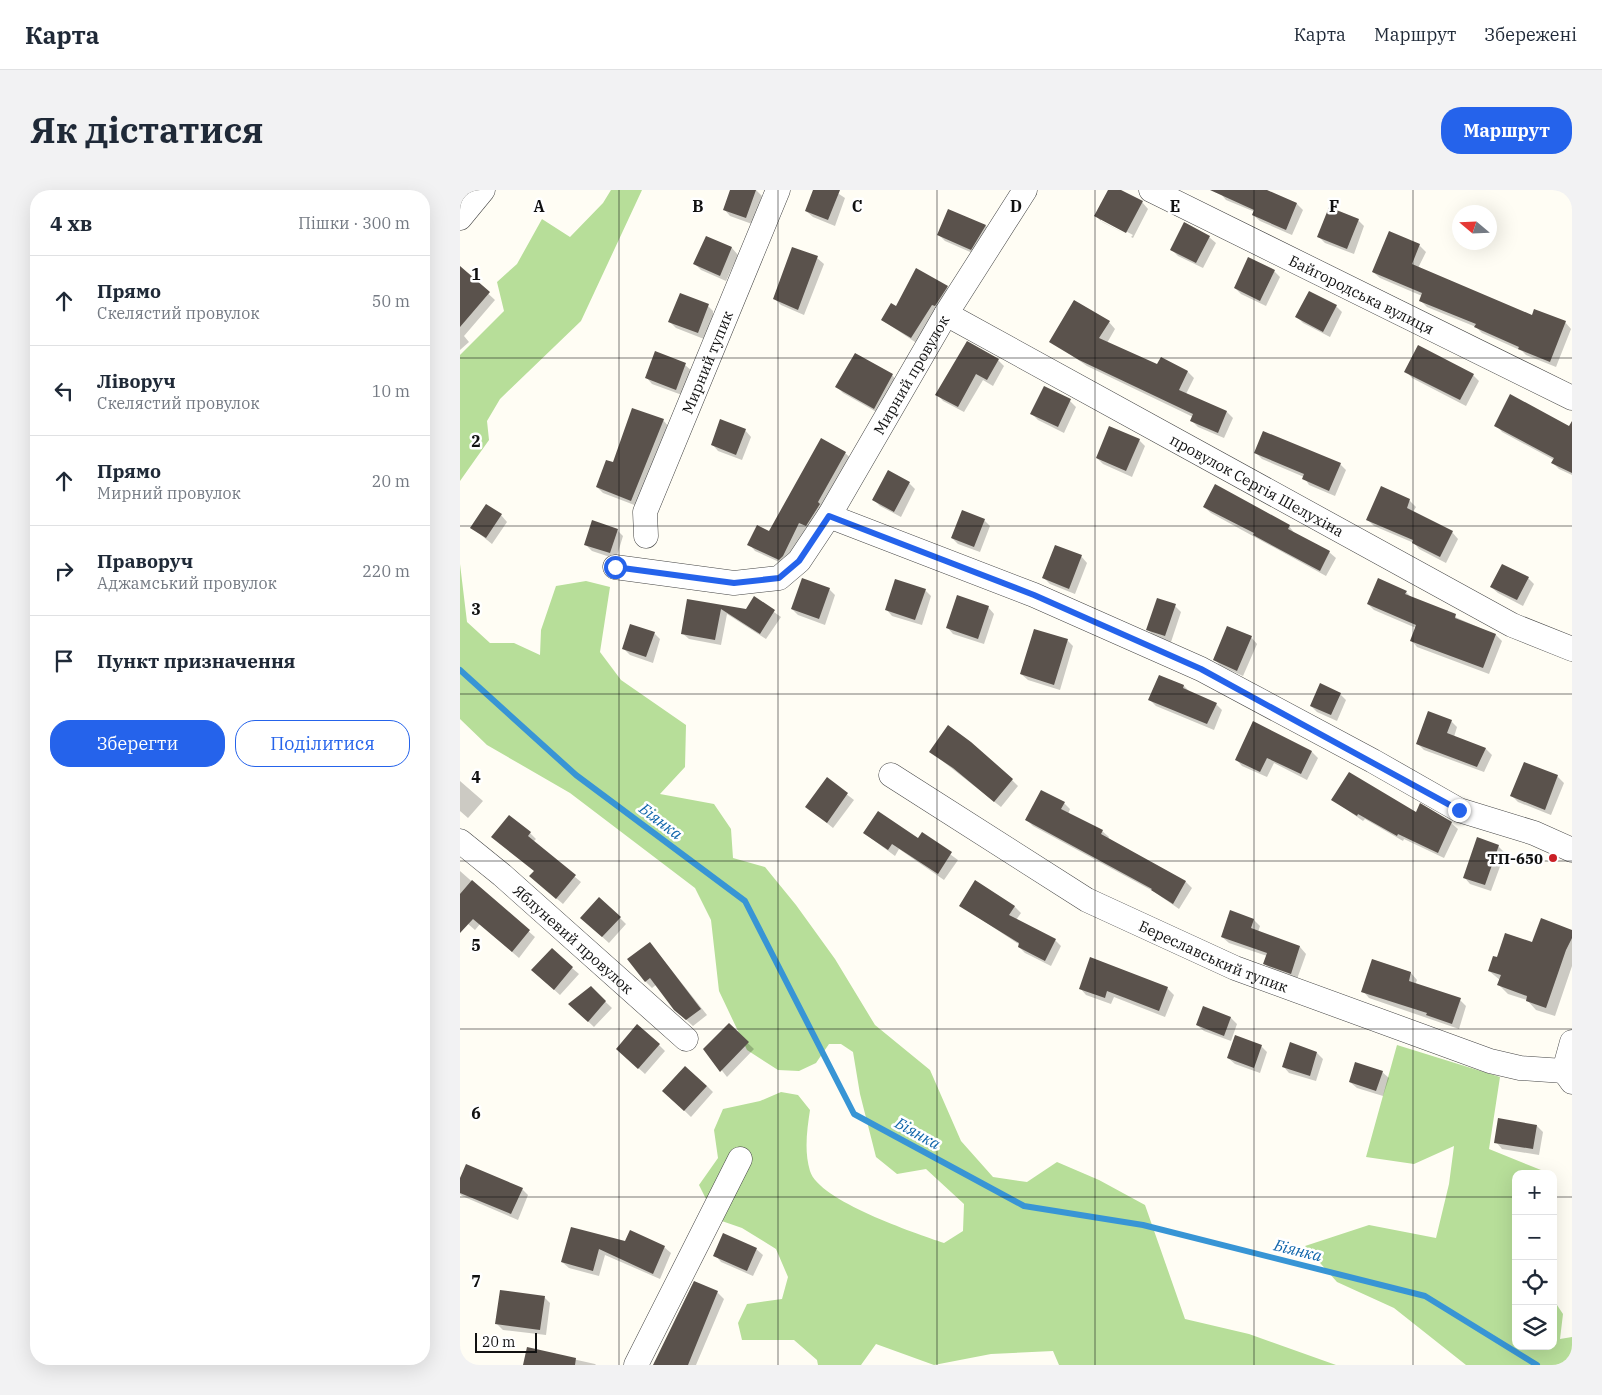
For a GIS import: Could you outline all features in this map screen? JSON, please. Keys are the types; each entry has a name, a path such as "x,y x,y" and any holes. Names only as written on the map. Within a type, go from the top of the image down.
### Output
{"street":[{"path":"460,218 483,190"},
{"name":"Мирний тупик","path":"646,536 645,512 778,190"},
{"name":"Мирний провулок","path":"615,567 734,583 779,578 799,561 829,516 946,314 1025,190"},
{"name":"Байгородська вулиця","path":"1151,190 1572,398"},
{"name":"провулок Сергія Шелухіна","path":"946,314 1512,625 1572,649"},
{"path":"829,516 1034,595 1201,669 1459,810 1534,833 1572,850"},
{"name":"Береславський тупик","path":"891,775 1087,900 1235,968 1490,1061 1568,1076"},
{"name":"Яблуневий провулок","path":"460,841 502,875 686,1040"},
{"path":"1568,1076 1572,1042"},
{"path":"636,1365 740,1159"}],"green space":[{"path":"611,190 642,190 581,321 500,399 487,421 489,440 460,481 460,355 504,311 497,282 517,264 542,219 570,237 603,203"},
{"path":"460,564 467,622 490,643 514,643 540,655 541,630 556,586 586,581 610,587 600,652 621,680 686,725 685,767 660,794 714,804 731,829 733,858 765,867 796,905 835,959 875,1025 930,1070 961,1141 993,1177 1027,1182 1057,1162 1099,1180 1145,1205 1185,1319 1249,1334 1336,1365 1059,1365 1053,1351 991,1354 934,1365 876,1344 861,1365 818,1365 817,1360 794,1340 742,1340 738,1323 747,1304 782,1299 788,1277 776,1249 742,1228 716,1219 699,1185 718,1158 714,1130 723,1109 760,1101 781,1092 798,1095 810,1110 807,1156 810,1171 817,1182 831,1194 891,1224 944,1243 963,1231 964,1204 926,1169 897,1174 876,1157 860,1094 853,1052 841,1044 829,1044 816,1063 799,1071 778,1070 747,1050 719,991 711,920 695,888 570,793 487,745 460,719"},
{"path":"1397,1045 1500,1077 1489,1149 1541,1170 1512,1170 1512,1350 1557,1350 1557,1305 1563,1314 1560,1339 1572,1337 1572,1365 1466,1365 1394,1308 1337,1282 1305,1246 1369,1225 1436,1238 1449,1184 1454,1146 1414,1164 1366,1157"}],"building":[{"path":"730,190 756,190 746,218 723,210"},
{"path":"813,190 840,190 828,220 805,211"},
{"path":"1108,190 1121,190 1143,201 1126,233 1094,216"},
{"path":"1210,190 1267,190 1297,203 1286,230 1252,215 1254,210"},
{"path":"1329,207 1359,219 1347,249 1317,237"},
{"path":"948,209 986,225 971,250 937,235"},
{"path":"1184,222 1210,236 1196,263 1170,250"},
{"path":"1389,231 1420,244 1412,264 1532,315 1534,309 1566,321 1550,362 1518,349 1519,347 1474,327 1476,324 1419,301 1422,293 1372,272"},
{"path":"706,236 732,247 720,276 693,264"},
{"path":"792,247 818,256 798,310 773,299"},
{"path":"1248,257 1275,270 1260,301 1234,288"},
{"path":"460,266 490,292 460,327"},
{"path":"916,268 948,286 935,306 932,305 911,338 881,320 891,303 896,306"},
{"path":"1309,291 1337,305 1323,332 1295,317"},
{"path":"680,293 709,304 698,333 668,322"},
{"path":"1074,300 1110,321 1099,338 1157,364 1161,357 1188,371 1179,390 1227,411 1218,433 1190,421 1193,414 1079,360 1049,342"},
{"path":"967,341 999,359 987,380 976,374 958,407 935,395"},
{"path":"1418,345 1474,374 1460,400 1404,372"},
{"path":"655,351 686,363 676,390 645,378"},
{"path":"855,353 893,374 874,409 835,387"},
{"path":"1044,386 1071,399 1058,427 1030,414"},
{"path":"1510,394 1569,426 1572,421 1572,473 1551,463 1554,458 1494,426"},
{"path":"632,408 664,419 631,501 596,487 606,460 613,462"},
{"path":"720,419 746,429 736,455 711,445"},
{"path":"1109,426 1140,439 1126,471 1096,458"},
{"path":"1263,431 1341,463 1329,491 1302,479 1304,474 1254,453"},
{"path":"821,438 846,452 818,502 820,504 806,526 799,523 783,556 779,560 747,545 757,525 769,531"},
{"path":"888,470 910,482 894,512 872,500"},
{"path":"1215,484 1290,525 1288,529 1330,551 1320,571 1253,535 1254,533 1203,507"},
{"path":"1381,486 1410,499 1407,508 1453,531 1440,557 1412,543 1413,540 1366,520"},
{"path":"486,504 502,514 486,538 470,528"},
{"path":"962,510 985,519 974,547 951,538"},
{"path":"592,520 618,529 610,553 584,545"},
{"path":"1055,545 1082,555 1069,589 1042,578"},
{"path":"1502,564 1529,577 1517,600 1490,587"},
{"path":"802,578 830,588 819,619 791,609"},
{"path":"1378,578 1407,591 1405,594 1456,614 1455,618 1496,634 1483,668 1410,641 1416,625 1367,604"},
{"path":"895,579 926,589 915,620 885,610"},
{"path":"957,595 989,606 978,639 946,628"},
{"path":"754,596 775,610 760,634 721,609 715,640 681,634 687,599 746,609"},
{"path":"1157,598 1176,604 1165,636 1146,630"},
{"path":"630,624 655,632 646,657 622,649"},
{"path":"1227,626 1252,636 1237,671 1213,660"},
{"path":"1034,629 1068,639 1054,685 1020,674"},
{"path":"1159,675 1184,685 1183,688 1217,703 1207,724 1148,700"},
{"path":"1320,683 1341,693 1331,715 1310,706"},
{"path":"1428,711 1452,720 1447,733 1486,748 1477,767 1416,744"},
{"path":"1253,721 1312,751 1301,774 1267,758 1260,772 1235,760"},
{"path":"948,725 971,742 1013,779 994,802 953,768 929,752"},
{"path":"1524,762 1558,775 1545,810 1510,796"},
{"path":"1349,772 1416,812 1420,803 1452,822 1438,853 1398,834 1397,836 1358,814 1357,816 1331,800"},
{"path":"827,777 848,793 827,823 805,807"},
{"path":"1041,790 1065,802 1061,809 1103,830 1101,834 1186,881 1173,904 1152,889 1025,820"},
{"path":"878,811 918,838 922,832 952,852 938,874 892,844 888,850 863,833"},
{"path":"509,815 531,832 528,836 576,875 556,899 529,876 534,871 491,837"},
{"path":"1477,837 1499,845 1485,885 1463,878"},
{"path":"472,880 530,930 512,952 473,919 460,933 460,894"},
{"path":"975,880 1015,906 1009,915 1056,939 1045,961 1018,947 1019,943 959,906"},
{"path":"599,897 621,917 602,937 580,918"},
{"path":"1230,910 1254,919 1251,928 1300,946 1291,974 1263,964 1267,953 1221,937"},
{"path":"1541,918 1572,930 1572,938 1546,1008 1526,1001 1527,996 1497,985 1501,975 1488,971 1493,956 1497,957 1505,933 1532,942"},
{"path":"650,942 701,1009 686,1020 674,1010 650,978 645,982 627,959"},
{"path":"552,948 573,967 554,990 531,970"},
{"path":"1090,957 1168,987 1159,1011 1107,991 1105,998 1079,989"},
{"path":"1372,959 1411,972 1409,981 1461,998 1452,1024 1426,1015 1427,1013 1361,992"},
{"path":"591,986 606,1001 588,1022 568,1004"},
{"path":"1203,1006 1231,1017 1224,1036 1196,1025"},
{"path":"729,1023 749,1042 720,1072 703,1049"},
{"path":"637,1024 660,1044 638,1069 616,1049"},
{"path":"1235,1035 1262,1045 1254,1068 1227,1058"},
{"path":"1290,1042 1317,1052 1310,1076 1282,1067"},
{"path":"1355,1062 1383,1071 1376,1091 1349,1082"},
{"path":"685,1066 707,1086 684,1111 662,1091"},
{"path":"1498,1118 1537,1125 1533,1149 1494,1143"},
{"path":"466,1164 523,1188 511,1214 460,1193 460,1178"},
{"path":"571,1227 625,1241 630,1230 665,1246 653,1274 599,1249 593,1271 561,1262"},
{"path":"723,1233 757,1248 747,1271 713,1256"},
{"path":"694,1281 718,1291 688,1365 653,1365"},
{"path":"500,1290 545,1296 540,1330 495,1324"},
{"path":"527,1347 576,1358 575,1365 523,1365"}],"waterway":[{"name":"Біянка","path":"460,670 576,775 745,901 854,1114 1024,1206 1143,1225 1425,1296 1537,1365"}],"place":[{"name":"ТП-650","path":"1553,858"}],"route":[{"path":"615,567 647,573 734,583 779,578 799,561 829,516 1034,595 1201,669 1373,761 1459,810"}]}
